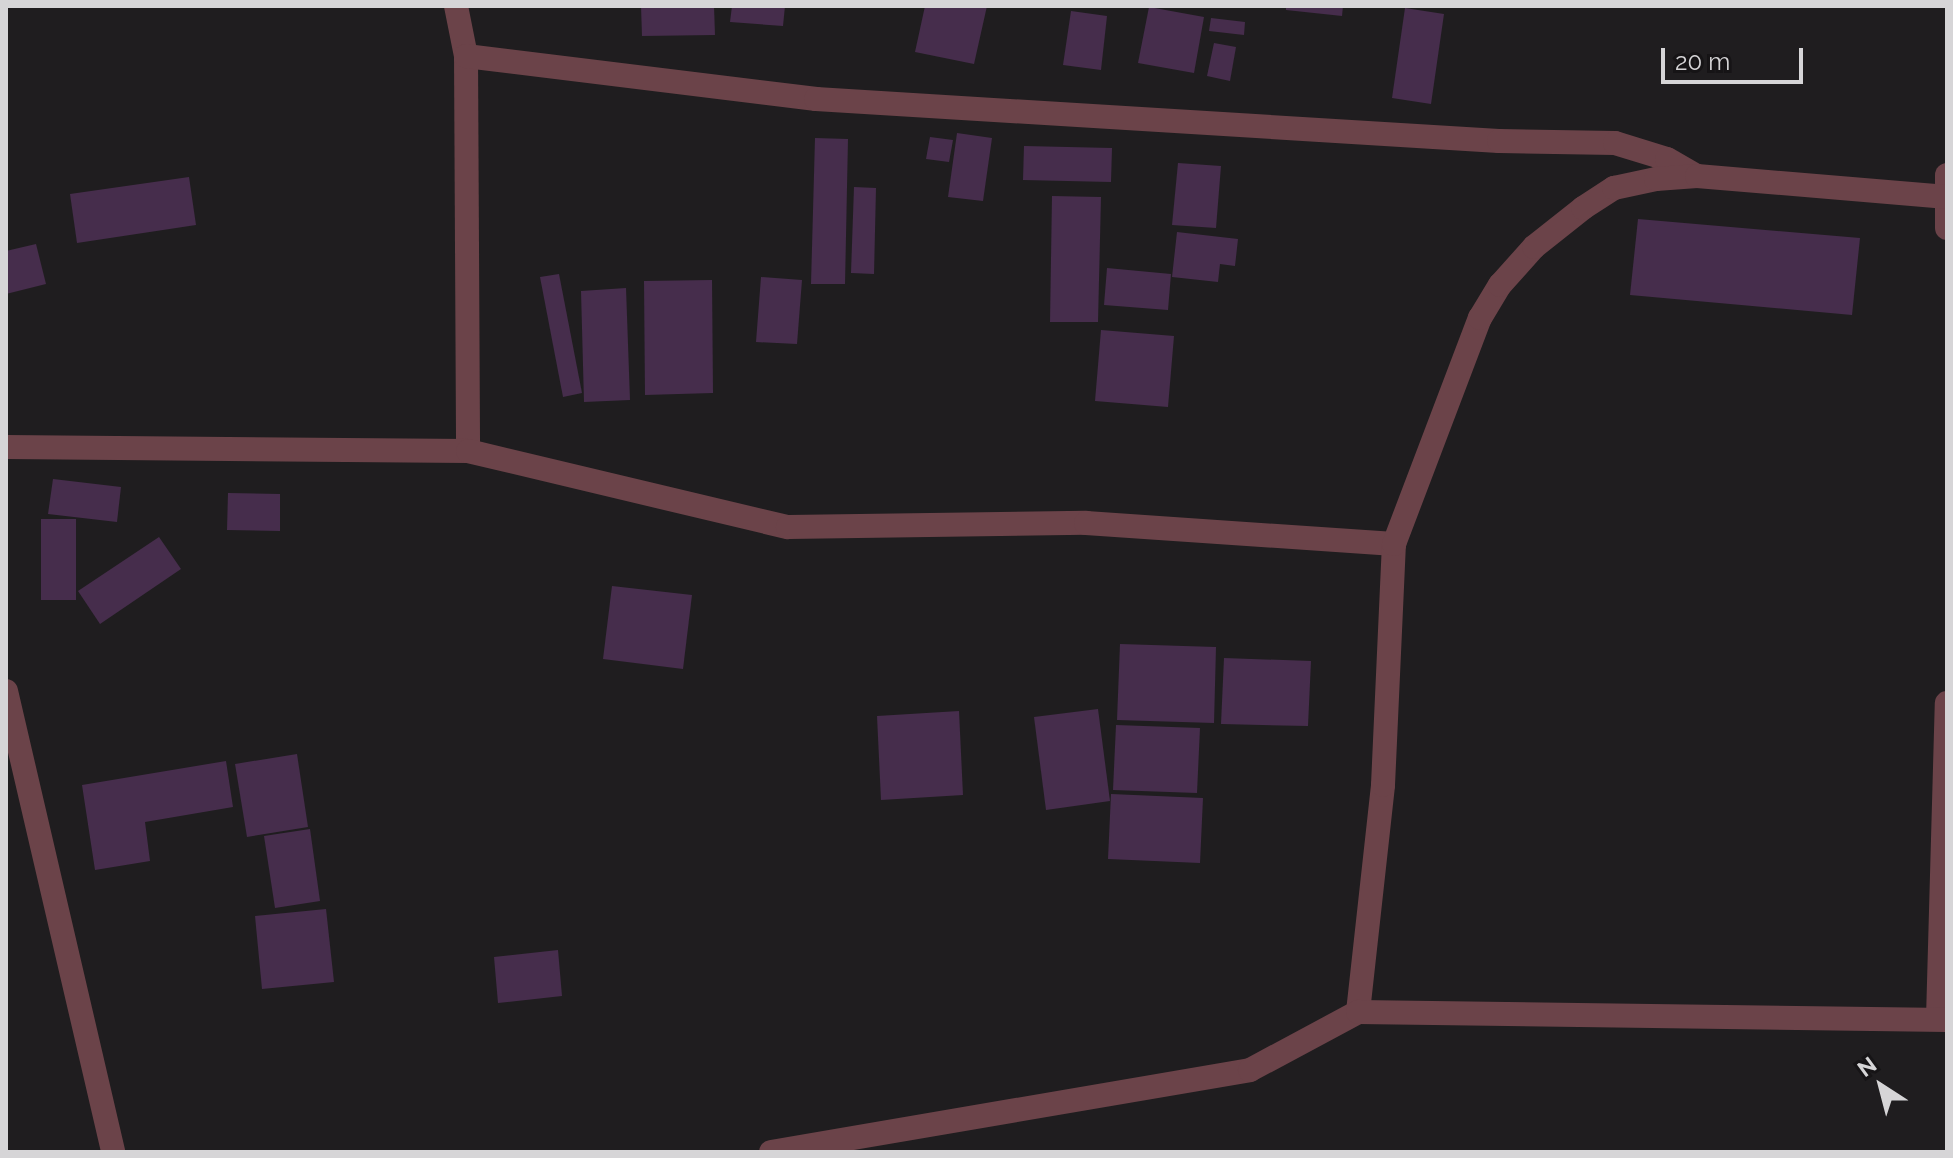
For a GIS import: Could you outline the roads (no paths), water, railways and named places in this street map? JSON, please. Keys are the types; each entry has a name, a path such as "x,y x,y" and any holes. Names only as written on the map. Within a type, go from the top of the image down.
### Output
{"street":[{"path":"456,6 466,56 468,451"},
{"path":"466,56 816,99 1499,141 1615,143 1667,159 1697,176"},
{"path":"1358,1012 1383,785 1394,544 1480,318 1500,285 1534,247 1614,188 1697,176 1946,189 1947,228"},
{"path":"6,447 468,451 788,527 1086,523 1394,544"},
{"path":"6,691 113,1152"},
{"path":"771,1152 1250,1070 1358,1012 1942,1019 1947,703"}]}
